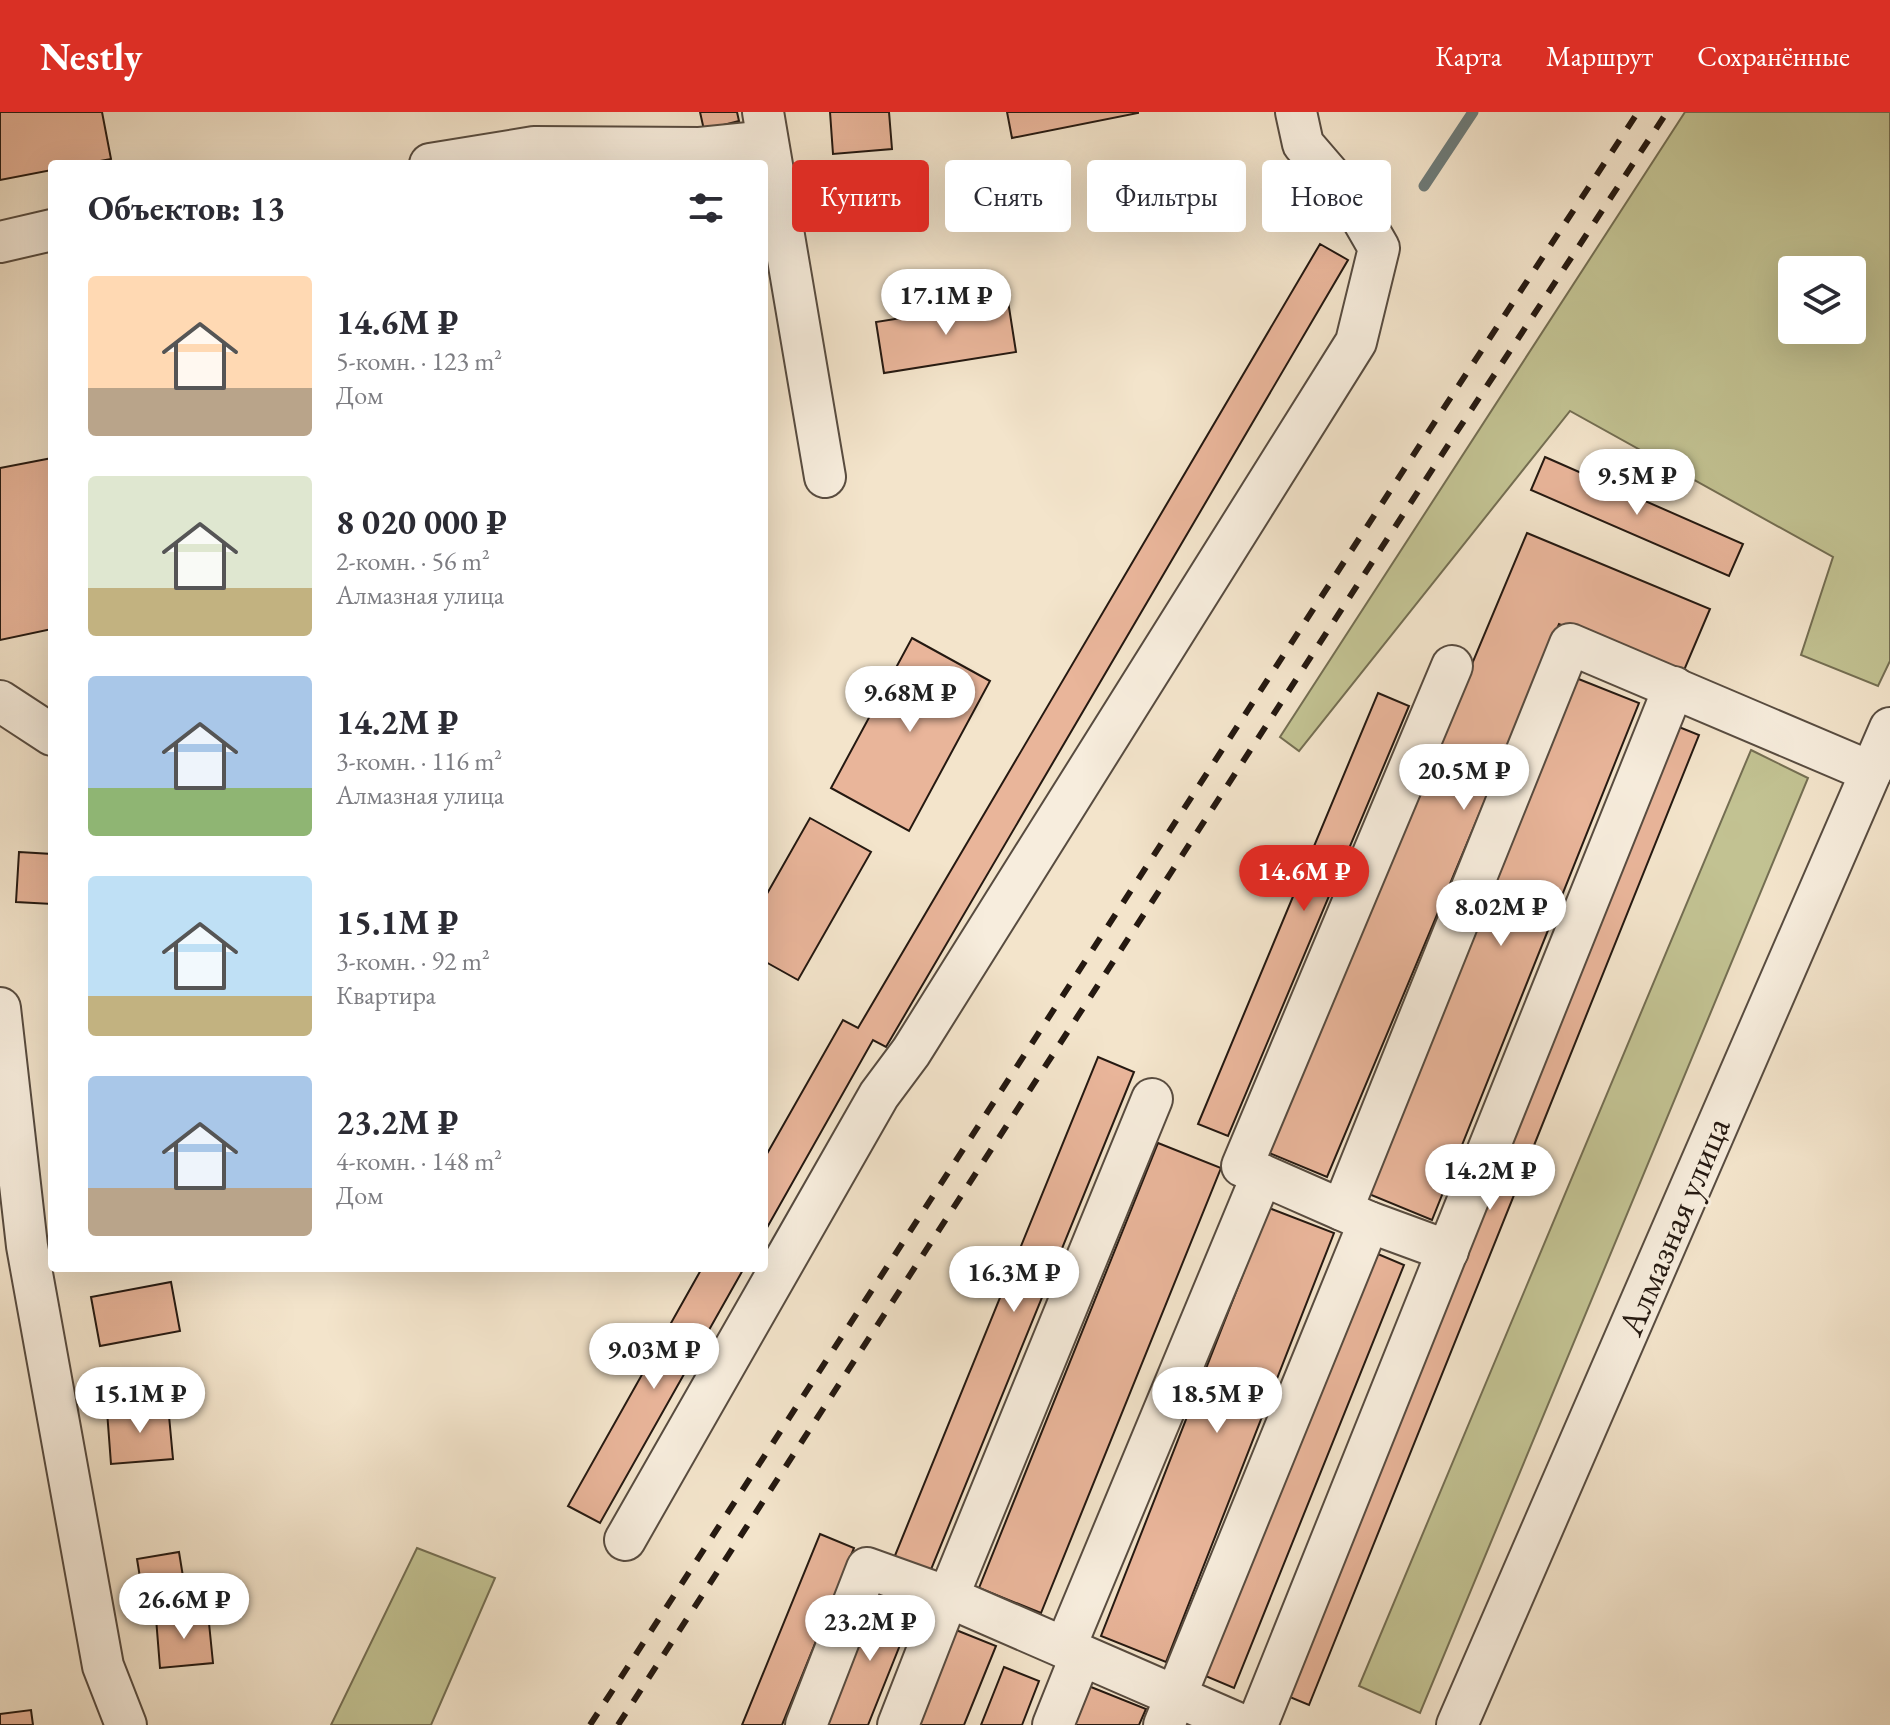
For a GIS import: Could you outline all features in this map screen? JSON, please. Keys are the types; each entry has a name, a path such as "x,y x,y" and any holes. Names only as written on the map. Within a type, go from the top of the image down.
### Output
{"street":[{"path":"625,1540 879,1095 911,1052 1356,342 1379,248 1352,201 1303,144 1296,112"},
{"path":"454,160 534,147 700,148 765,126 825,477"},
{"path":"0,242 48,231"},
{"path":"1170,1710 1570,644 1871,772"},
{"path":"1448,1251 1356,1216 1242,1166 1452,666"},
{"path":"1257,1725 1674,687"},
{"path":"0,701 48,732"},
{"name":"Алмазная улица","path":"1457,1725 1890,728"},
{"path":"0,1008 27,1246 103,1666 126,1725"},
{"path":"898,1725 1152,1099"},
{"path":"1053,1725 1073,1652 1262,1175"},
{"path":"806,1725 867,1568 948,1597 1073,1652 1170,1710 1242,1725"}],"green space":[{"path":"1685,112 1890,112 1890,661 1878,686 1801,655 1833,557 1570,411 1299,751 1280,737"},
{"path":"1751,750 1808,778 1420,1713 1359,1686"},
{"path":"417,1548 495,1578 431,1725 331,1725"}],"building":[{"path":"0,112 102,112 111,159 48,160 48,171 0,180"},
{"path":"700,112 737,112 739,121 704,130"},
{"path":"830,112 889,112 892,149 833,154"},
{"path":"1007,112 1138,112 1138,113 1012,138"},
{"path":"1320,244 1348,260 886,1047 873,1040 768,1226 768,1152 843,1020 858,1028"},
{"path":"1008,301 1016,352 884,373 876,322"},
{"path":"1545,457 1743,544 1729,576 1531,490"},
{"path":"48,459 48,630 0,640 0,468"},
{"path":"1527,533 1710,609 1682,675 1559,624 1327,1177 1267,1152"},
{"path":"912,638 990,681 909,831 831,788"},
{"path":"1571,676 1639,703 1432,1220 1364,1192"},
{"path":"1378,693 1409,706 1228,1136 1198,1124"},
{"path":"1669,723 1699,735 1309,1705 1280,1693"},
{"path":"810,818 871,852 798,980 768,963 768,892"},
{"path":"19,852 48,854 48,904 16,902"},
{"path":"1098,1057 1134,1072 930,1572 894,1558"},
{"path":"1158,1143 1221,1168 1041,1613 979,1588"},
{"path":"1269,1208 1334,1233 1166,1662 1101,1636"},
{"path":"1366,1249 1404,1265 1234,1688 1196,1672"},
{"path":"700,1272 742,1272 600,1523 568,1506"},
{"path":"171,1282 180,1331 100,1346 91,1297"},
{"path":"168,1405 173,1459 111,1464 107,1411"},
{"path":"820,1534 854,1548 782,1725 742,1725"},
{"path":"179,1552 185,1589 143,1596 137,1559"},
{"path":"875,1594 914,1610 868,1725 823,1725"},
{"path":"208,1613 213,1663 160,1668 156,1618"},
{"path":"956,1630 996,1646 964,1725 918,1725"},
{"path":"1004,1667 1039,1681 1022,1725 981,1725"},
{"path":"1086,1685 1146,1709 1139,1725 1070,1725"},
{"path":"31,1710 33,1725 0,1725 0,1714"}],"waterway":[{"path":"1424,186 1473,112"}],"railway":[{"path":"590,1725 1638,112"},
{"path":"618,1725 1667,112"}]}
